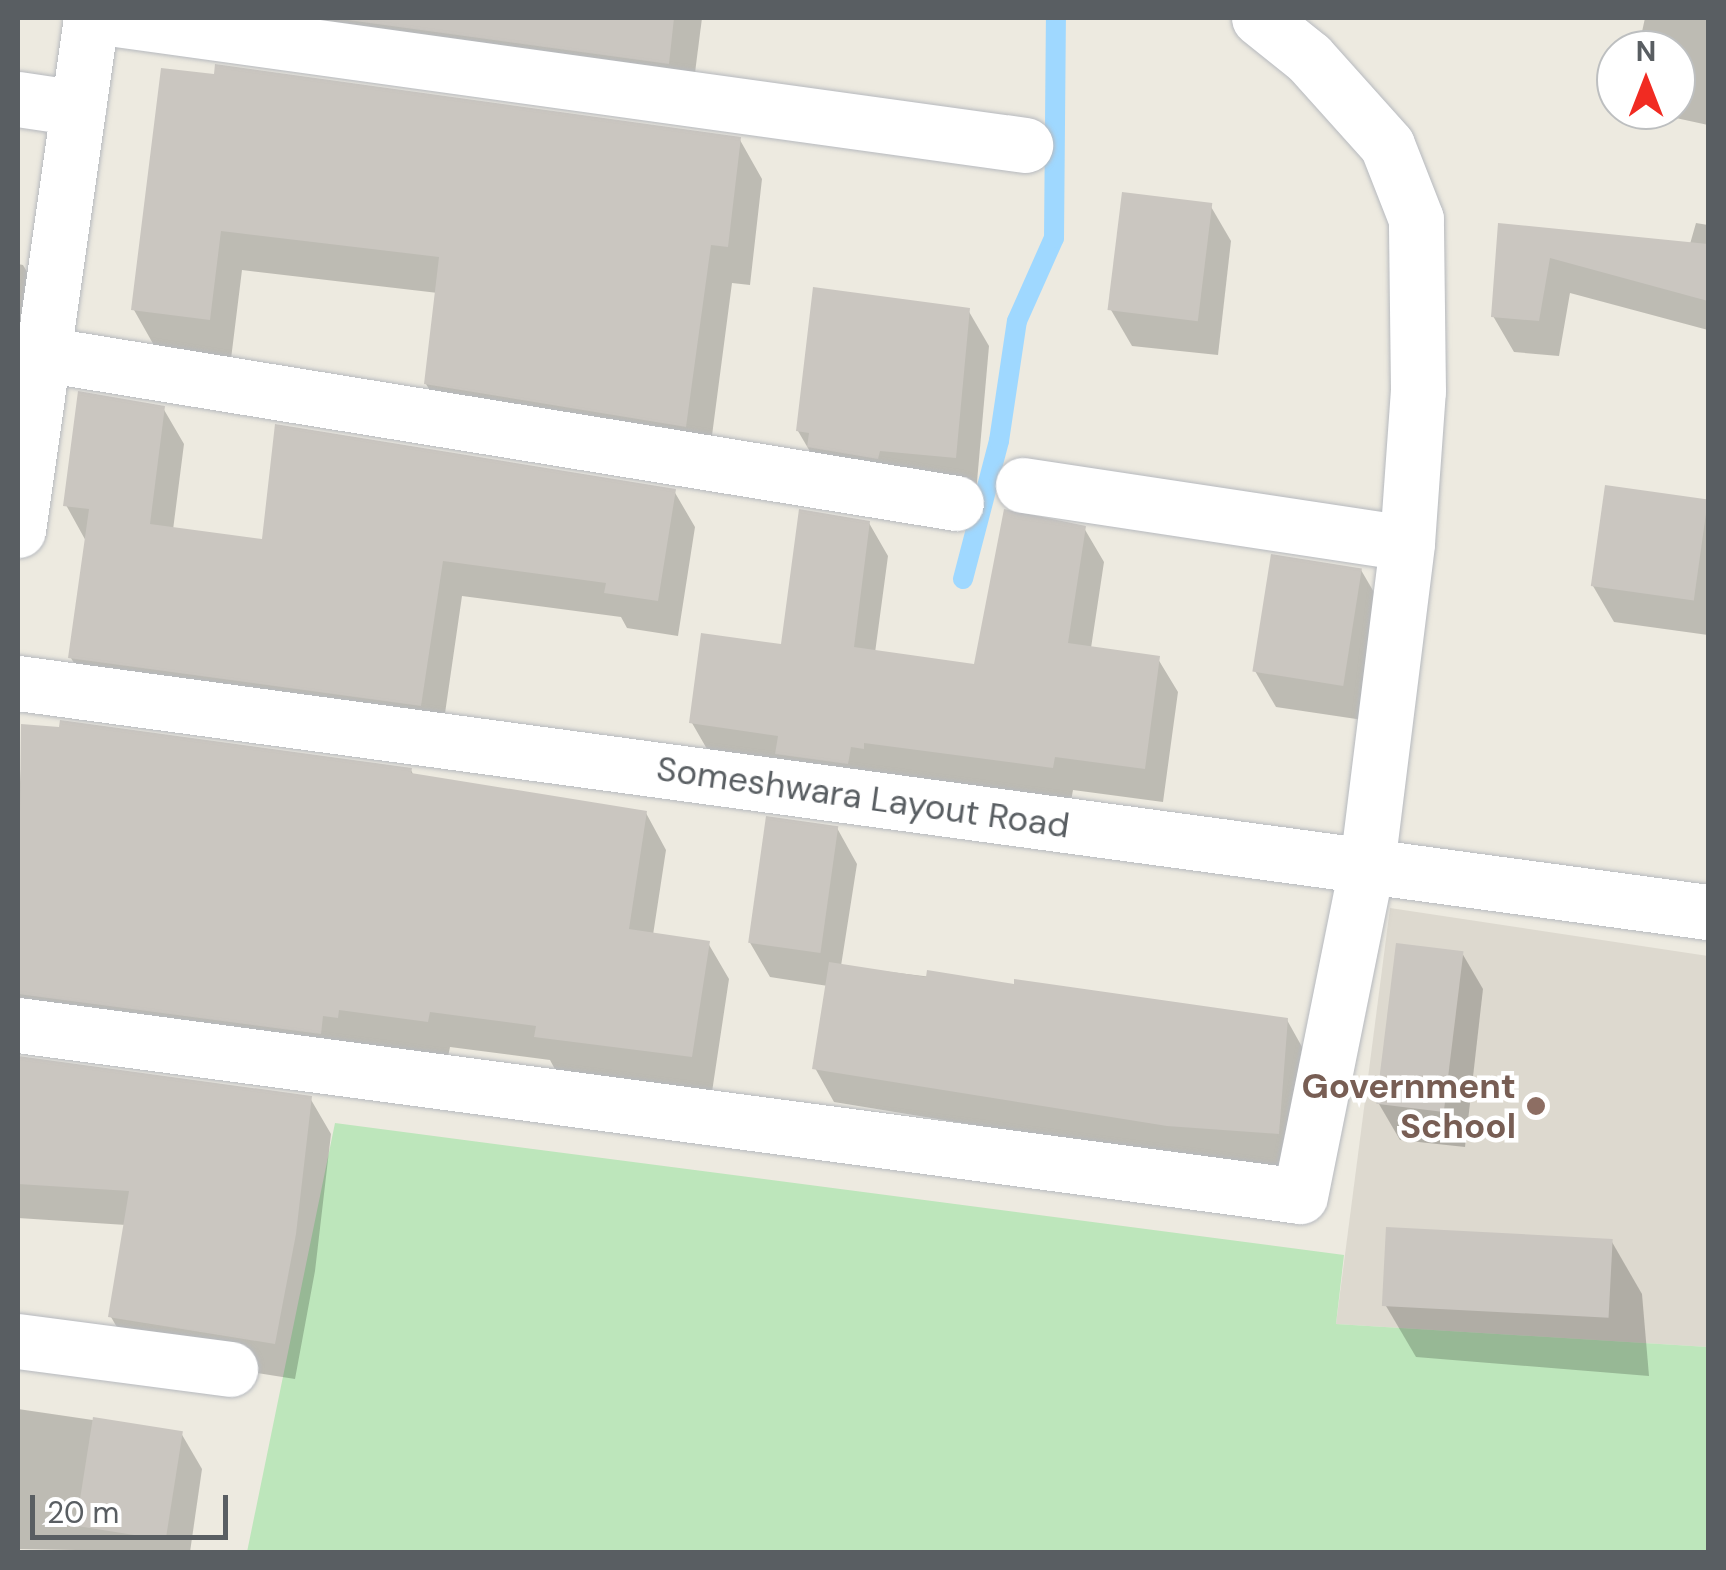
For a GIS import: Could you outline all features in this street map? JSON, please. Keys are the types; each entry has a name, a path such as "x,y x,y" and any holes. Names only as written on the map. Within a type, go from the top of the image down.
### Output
{"street":[{"path":"18,530 25,423 43,354 91,18"},
{"path":"109,18 1025,144"},
{"path":"18,1025 1300,1196 1367,865 1406,543 1418,390 1416,219 1387,144 1308,58 1258,18"},
{"path":"18,99 78,108"},
{"path":"43,354 956,502"},
{"path":"1023,485 1406,543"},
{"name":"Someshwara Layout Road","path":"18,684 1708,912"},
{"path":"18,1341 230,1369"}],"shaded area":[{"name":"Government School","path":"1390,908 1708,956 1708,1347 1336,1324"}],"green space":[{"path":"335,1123 1344,1255 1336,1324 1708,1347 1708,1552 247,1552"}],"building":[{"path":"333,18 674,18 669,64"},
{"path":"215,64 741,137 728,247 711,245 686,427 424,384 439,257 221,231 210,320 131,310 161,68 214,74"},
{"path":"1122,192 1212,203 1198,321 1107,310"},
{"path":"1498,223 1708,244 1708,301 1550,258 1539,321 1491,317"},
{"path":"813,287 970,308 956,458 880,451 878,459 807,447 809,433 796,431"},
{"path":"78,391 165,406 150,524 262,539 275,424 676,489 658,601 604,593 606,583 443,561 421,706 68,658 89,509 63,506"},
{"path":"1605,485 1708,499 1694,600 1591,586"},
{"path":"799,509 870,521 854,647 974,664 1004,509 1086,526 1068,643 1160,656 1145,769 1055,757 1053,768 864,743 864,749 851,747 848,764 775,754 778,736 689,723 701,633 781,644"},
{"path":"1271,554 1362,568 1343,686 1252,672"},
{"path":"60,720 412,768 411,773 647,811 629,929 710,941 692,1057 534,1037 536,1026 430,1012 428,1022 339,1010 338,1018 323,1016 321,1034 18,994 21,724 59,727"},
{"path":"766,816 838,826 820,953 748,943"},
{"path":"1396,943 1463,951 1444,1112 1376,1104"},
{"path":"829,962 926,977 927,970 1014,984 1014,979 1288,1018 1279,1134 1167,1126 812,1069"},
{"path":"18,1056 312,1096 296,1234 275,1344 108,1317 129,1191 18,1184"},
{"path":"1386,1227 1613,1239 1609,1318 1382,1306"},
{"path":"93,1417 183,1431 166,1540 76,1526"}],"waterway":[{"path":"963,579 999,441 1017,321 1054,238 1056,18"}],"place":[{"name":"Government School","path":"1536,1106"}]}
